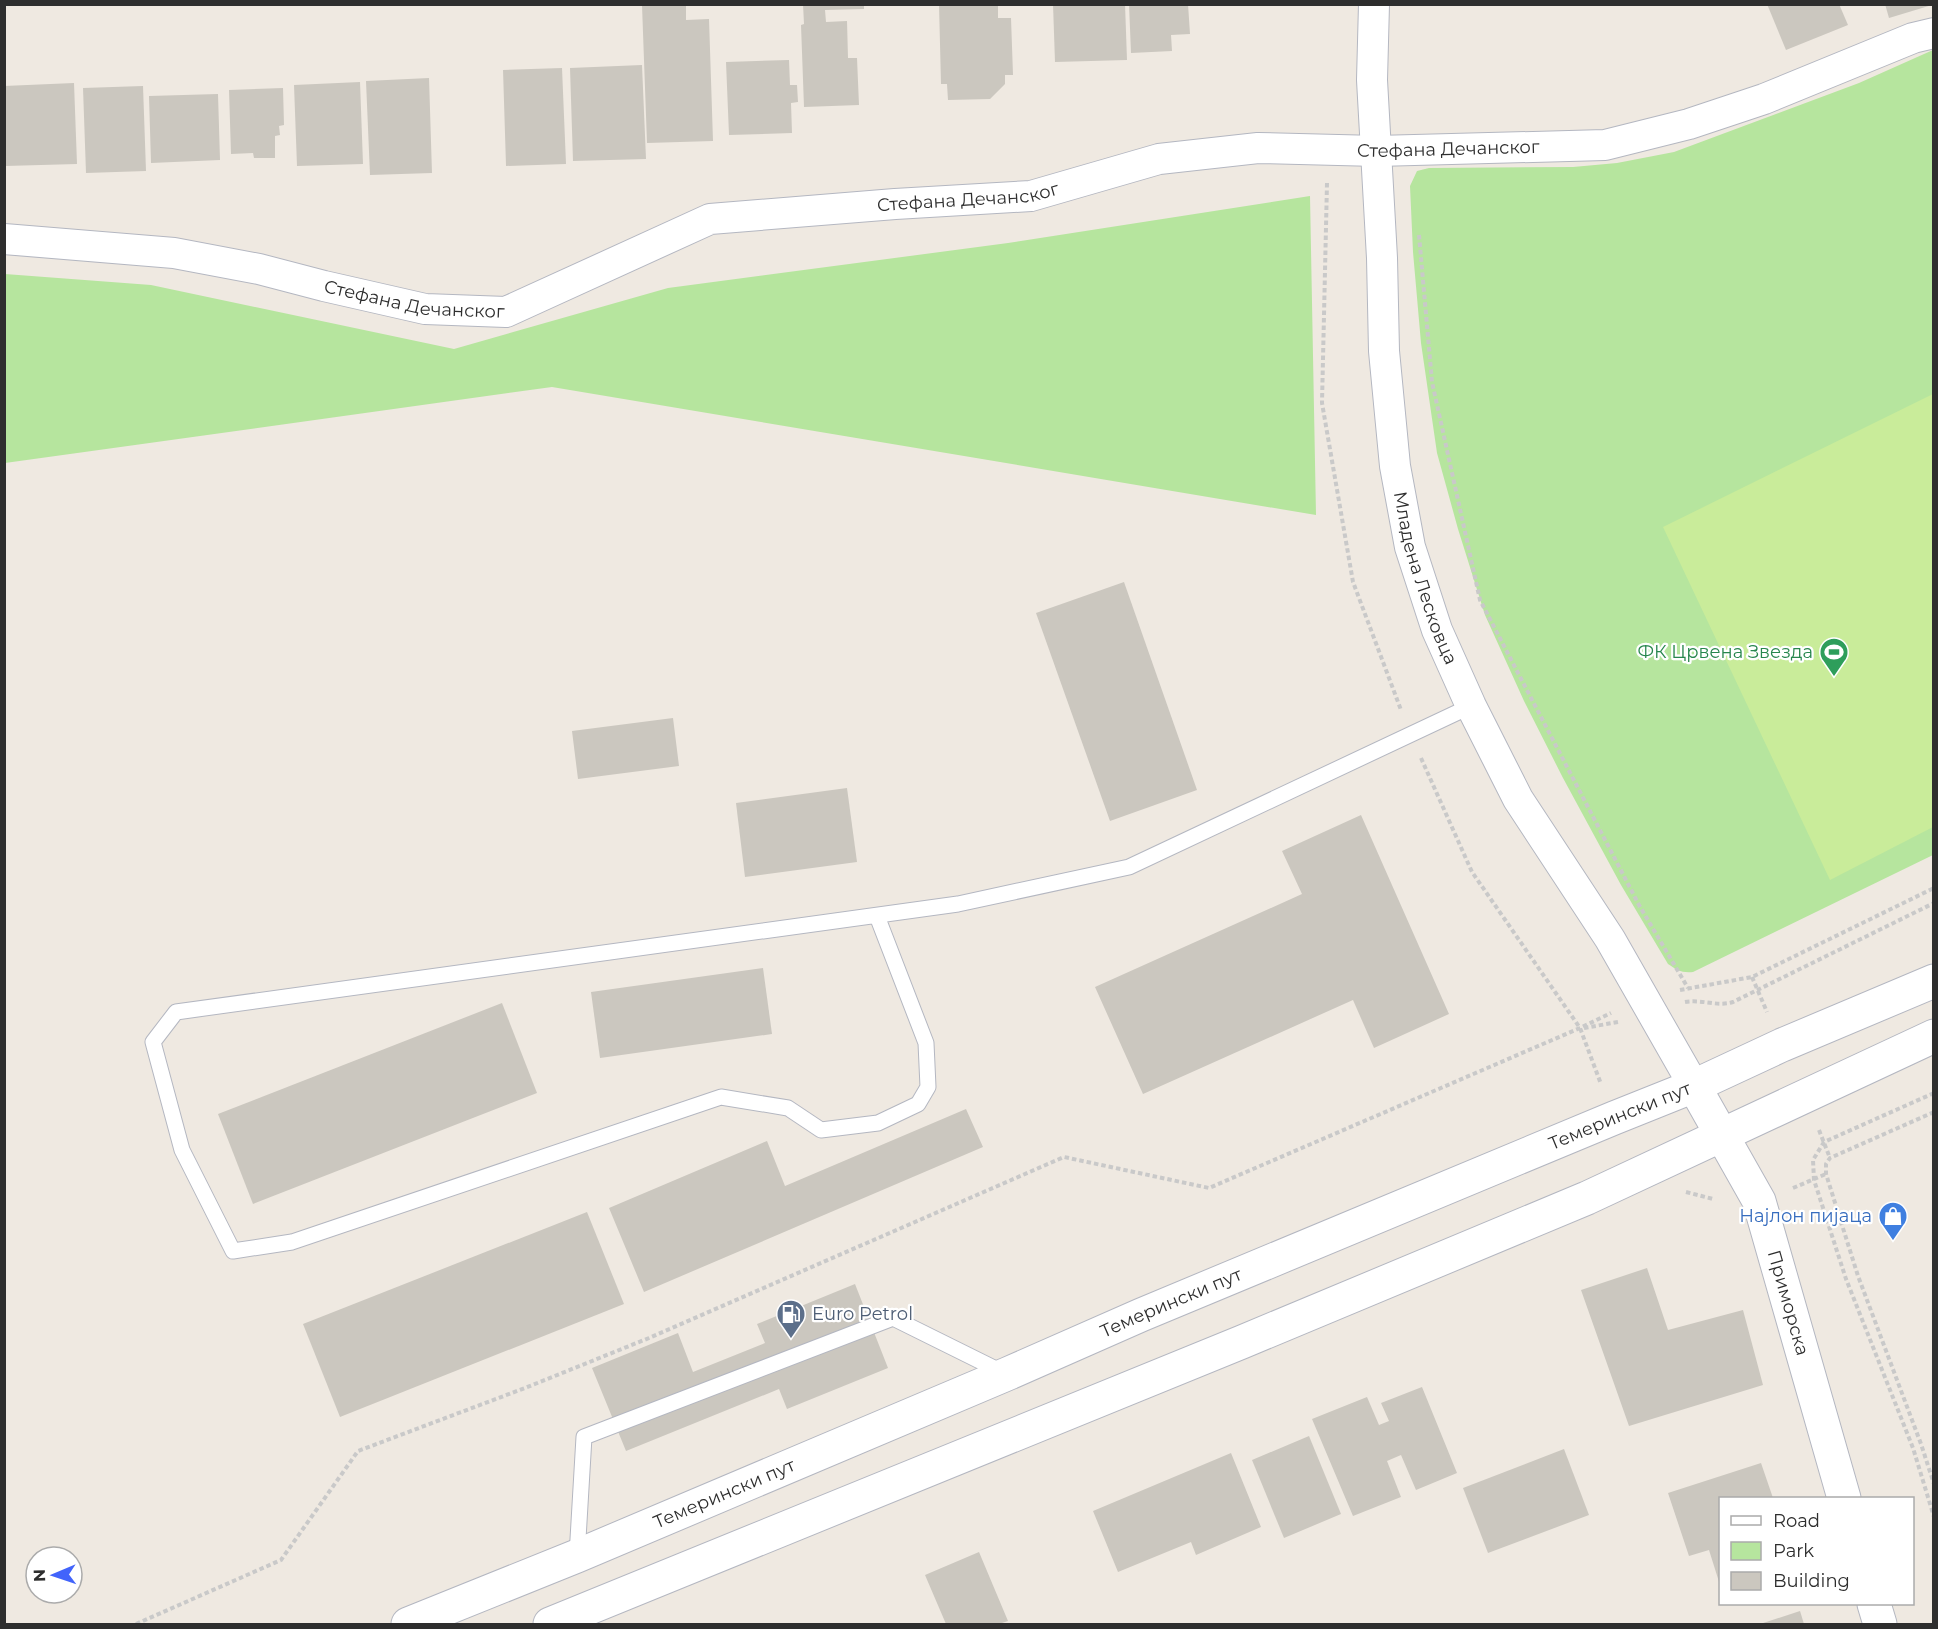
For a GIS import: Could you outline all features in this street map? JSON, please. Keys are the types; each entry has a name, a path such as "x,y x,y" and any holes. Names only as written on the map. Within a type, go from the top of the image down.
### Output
{"main road":[{"name":"Темерински пут","path":"408,1624 577,1556 1141,1315 1694,1086 1934,981"},
{"path":"550,1624 1264,1334 1587,1198 1934,1036"},
{"name":"Приморска","path":"1694,1086 1759,1202 1844,1497"},
{"path":"1874,1605 1880,1624"}],"street":[{"name":"Младена Лесковца","path":"1374,4 1372,80 1382,258 1384,351 1395,466 1410,547 1437,630 1471,706 1518,799 1610,939 1694,1086"},
{"name":"Стефана Дечанског","path":"4,239 174,253 259,269 425,309 506,312 710,219 1031,196 1160,159 1258,148 1377,151 1605,145 1689,124 1754,103 1864,60 1912,38 1934,33"}],"lane":[{"path":"877,915 926,1043 928,1087 918,1104 878,1123 821,1130 789,1108 721,1097 292,1242 232,1251 182,1150 153,1042 176,1012 877,915 958,904 1129,867 1471,706"},
{"path":"577,1556 584,1437 893,1318 1007,1374"}],"path":[{"path":"1418,232 1432,382 1480,600 1639,905 1688,988"},
{"path":"1642,997 1752,977 1934,888"},
{"path":"1752,977 1757,989 1934,903"},
{"path":"136,1624 281,1560 358,1451 649,1338 1064,1157 1209,1188 1580,1028 1614,1118"},
{"path":"1934,1093 1824,1142 1813,1160 1814,1180 1846,1280 1913,1448 1934,1517"},
{"path":"1934,1112 1830,1158 1826,1164 1826,1174 1851,1254 1922,1444 1934,1484"},
{"path":"1824,1142 1830,1158"},
{"path":"1678,1190 1712,1197 1719,1205"}],"green space":[{"path":"1933,50 1933,855 1693,972 1682,971 1668,964 1621,885 1524,701 1485,615 1437,453 1421,343 1410,186 1417,171 1429,168 1573,167 1617,163 1674,152 1859,83"},
{"path":"1310,196 1316,515 552,387 5,463 5,274 151,285 454,349 668,288 1008,243"},
{"name":"ФК Црвена Звезда","path":"1933,394 1933,827 1830,880 1663,527"}],"building":[{"path":"803,4 864,4 864,9 825,10 826,22 847,21 848,58 857,58 859,105 804,107 801,25 804,24"},
{"path":"939,4 998,4 998,18 1011,18 1013,75 1005,75 1005,84 990,99 948,100 947,84 941,84"},
{"path":"1053,4 1125,4 1127,60 1055,62"},
{"path":"1129,4 1188,4 1190,34 1171,35 1172,51 1131,53"},
{"path":"1767,4 1839,4 1848,25 1786,50"},
{"path":"1885,4 1932,4 1932,5 1889,18"},
{"path":"642,5 686,5 686,20 709,19 713,141 647,143"},
{"path":"789,60 790,85 797,85 798,102 791,103 792,133 729,135 726,62"},
{"path":"642,65 646,159 573,161 570,68"},
{"path":"562,68 566,164 506,166 503,70"},
{"path":"429,78 432,173 370,175 366,81"},
{"path":"360,82 363,164 297,166 294,85"},
{"path":"74,83 77,164 5,166 4,86"},
{"path":"143,86 146,171 86,173 83,88"},
{"path":"283,88 284,125 279,126 280,135 275,136 275,158 254,158 253,153 231,154 229,90"},
{"path":"218,94 220,160 151,163 149,96"},
{"path":"1124,582 1197,790 1110,821 1036,613"},
{"path":"673,718 679,766 578,779 572,731"},
{"path":"847,788 857,862 745,877 736,803"},
{"path":"1361,815 1449,1014 1374,1048 1353,1000 1143,1094 1095,987 1302,894 1282,851"},
{"path":"763,968 772,1034 600,1058 591,992"},
{"path":"502,1003 537,1093 253,1204 218,1114"},
{"path":"966,1109 983,1147 644,1292 609,1208 767,1141 785,1186"},
{"path":"587,1212 624,1304 340,1417 303,1324"},
{"path":"1647,1268 1668,1330 1743,1310 1763,1385 1629,1426 1581,1290"},
{"path":"855,1284 888,1368 787,1409 779,1389 626,1451 592,1368 678,1333 693,1372 765,1343 757,1324"},
{"path":"1422,1387 1457,1473 1416,1490 1401,1455 1387,1461 1401,1497 1353,1516 1312,1419 1367,1397 1379,1425 1389,1421 1381,1403"},
{"path":"1309,1436 1341,1514 1284,1538 1252,1460"},
{"path":"1564,1449 1589,1515 1488,1553 1463,1488"},
{"path":"1231,1453 1261,1527 1196,1555 1191,1542 1118,1572 1093,1511"},
{"path":"1761,1463 1773,1497 1719,1497 1719,1582 1709,1550 1689,1556 1668,1493"},
{"path":"979,1552 1008,1621 1003,1624 946,1624 925,1575"},
{"path":"1800,1611 1804,1624 1760,1624"}],"place":[{"name":"ФК Црвена Звезда","path":"1834,678"},
{"name":"Најлон пијаца","path":"1893,1242"},
{"name":"Euro Petrol","path":"791,1340"}]}
